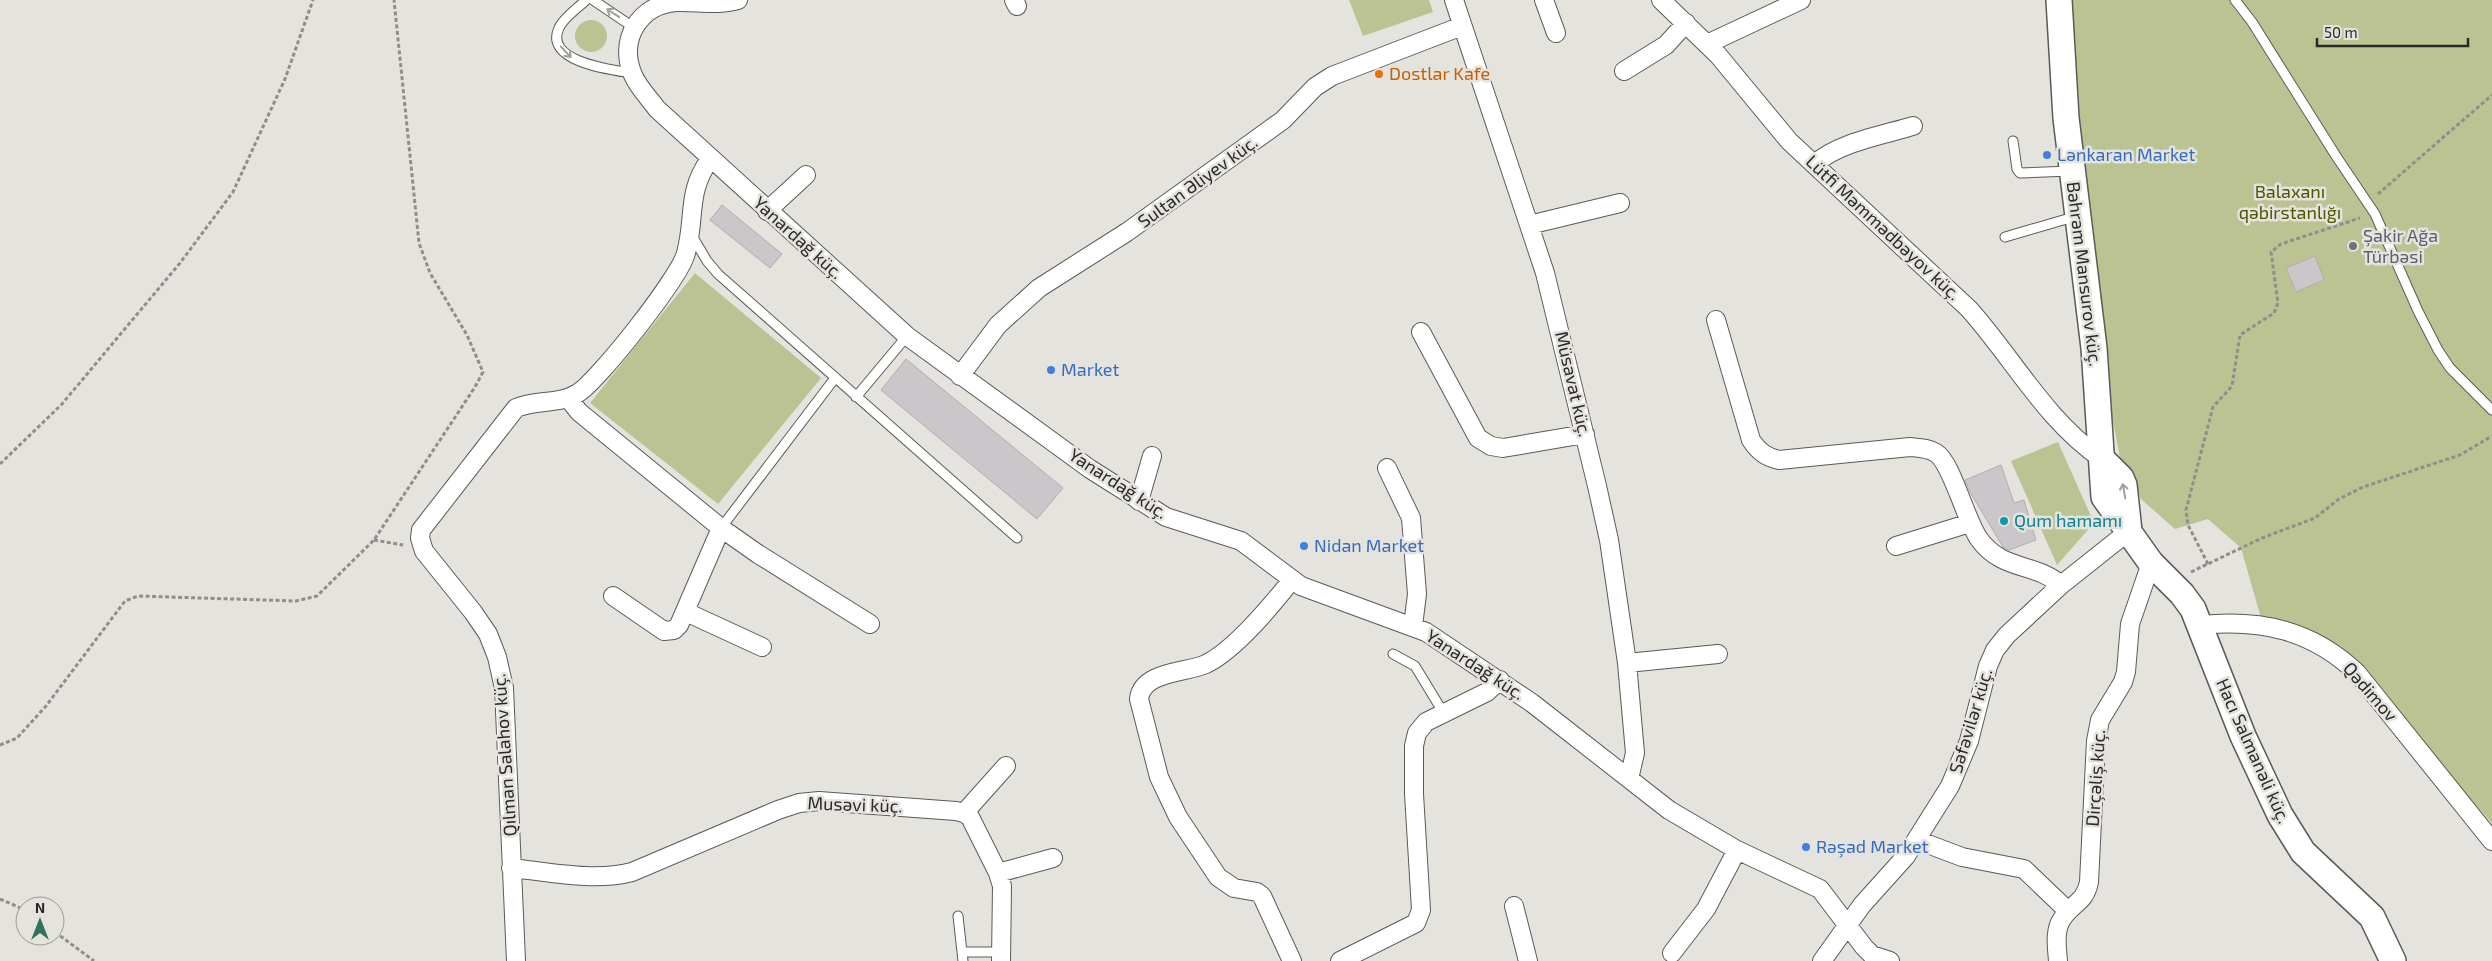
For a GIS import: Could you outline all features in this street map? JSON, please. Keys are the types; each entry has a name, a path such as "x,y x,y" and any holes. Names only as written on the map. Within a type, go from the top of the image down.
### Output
{"street":[{"path":"633,27 645,15 658,7 674,1 738,0"},
{"name":"Müsavat küç.","path":"1454,0 1556,311 1609,540 1627,664 1635,754 1629,779"},
{"path":"1544,0 1556,33"},
{"name":"Lütfi Məmmədbəyov küç.","path":"1661,0 1708,44 1771,122 1969,309 2055,418 2081,444 2102,459"},
{"path":"1708,44 1801,0"},
{"name":"Bəhrəm Mansurov küç.","path":"2059,0 2064,102 2094,348 2102,459"},
{"path":"1624,71 1666,45 1686,23"},
{"name":"Sultan Əliyev küç.","path":"960,376 998,325 1039,288 1127,232 1252,143 1283,120 1315,87 1340,73 1462,26"},
{"name":"Yanardağ küç.","path":"633,27 627,52 632,73 640,88 657,109 767,211 907,336 960,376 1139,501 1173,519 1242,541 1291,581 1312,592 1426,632 1500,680 1669,810 1737,850 1820,889 1828,896 1847,925 1872,955 1890,961"},
{"path":"1815,164 1824,155 1844,147 1913,126"},
{"path":"421,545 422,530 425,523 510,414 526,404 568,398 586,387 660,298 683,264 690,232 692,197 696,182 710,159"},
{"path":"767,211 806,175"},
{"path":"1529,225 1620,203"},
{"path":"1716,320 1751,440 1759,451 1768,458 1779,460 1910,447 1924,448 1938,454 1945,462 1970,523 1979,538 1999,558 2020,567 2048,574 2061,585"},
{"path":"1421,332 1478,438 1491,446 1504,448 1585,434"},
{"path":"568,398 579,412 721,528 758,554 870,624"},
{"path":"1139,501 1152,456"},
{"path":"2102,459 2124,485 2129,531"},
{"path":"1387,468 1411,518 1417,594 1413,626"},
{"path":"1896,546 1970,523"},
{"path":"613,596 664,631 674,630 686,612 721,528"},
{"name":"Hacı Salmanəli küç.","path":"2129,531 2151,563 2170,581 2193,609 2201,625 2240,729 2280,815 2303,852 2372,918 2393,961"},
{"name":"Səfəvilər küç.","path":"1822,961 1862,905 1897,868 1917,840 1950,786 1960,763 1995,650 2006,635 2061,585 2129,531"},
{"name":"Qılman Salahov küç.","path":"421,545 488,634 497,657 504,688 516,961"},
{"name":"Dirçəliş küç.","path":"2058,961 2057,930 2068,912 2087,893 2091,866 2096,741 2100,720 2123,682 2126,672 2130,624 2151,563"},
{"path":"1291,581 1271,605 1217,657 1204,664 1151,680 1143,686 1139,699 1159,777 1178,817 1218,877 1234,888 1257,892 1262,896 1292,961"},
{"path":"686,612 762,647"},
{"name":"Qədimov","path":"2201,625 2229,622 2264,624 2297,634 2325,647 2340,657 2357,673 2492,841"},
{"path":"1627,664 1718,654"},
{"path":"1340,961 1416,924 1420,916 1414,746 1417,733 1426,722 1487,692 1500,680"},
{"path":"1000,957 1004,902 998,873 973,823 964,813 1006,766"},
{"name":"Musəvi küç.","path":"511,868 582,875 619,876 698,842 799,803 820,801 964,813"},
{"path":"1917,840 1962,856 2024,869 2068,912"},
{"path":"1672,953 1706,909 1737,850"},
{"path":"998,873 1053,858"},
{"path":"1514,906 1528,961"}],"lane":[{"path":"586,0 559,28 557,40 563,52 573,59 589,65 632,73"},
{"path":"593,0 633,27"},
{"path":"2235,0 2252,22 2336,156 2375,214 2418,311 2438,350 2450,368 2492,410"},
{"path":"2013,141 2017,170 2020,173 2072,171"},
{"path":"2005,237 2077,216"},
{"path":"690,232 707,261 718,274 1016,538"},
{"path":"856,397 907,336"},
{"path":"721,528 835,378"},
{"path":"1393,654 1414,666 1443,712"},
{"path":"958,916 963,956 1000,957"}],"path":[{"path":"0,464 62,404 180,262 233,192 285,79 313,0"},
{"path":"0,745 17,738 46,706 125,600 138,596 296,601 317,596 374,540 483,372 467,335 430,272 419,243 394,0"},
{"path":"2368,202 2492,95"},
{"path":"2208,564 2188,525 2186,510 2212,407 2232,386 2240,335 2274,313 2278,303 2271,252 2280,244 2375,214"},
{"path":"2170,581 2262,538 2315,518 2339,499 2363,487 2460,455 2492,436"},
{"path":"374,540 401,545 421,545"},
{"path":"0,900 15,906"},
{"path":"65,939 94,961"}],"green space":[{"path":"1349,0 1429,0 1433,12 1363,36"},
{"name":"Balaxanı qəbirstanlığı","path":"2068,0 2492,0 2492,823 2402,721 2353,660 2322,636 2281,622 2261,618 2241,548 2208,519 2175,529 2141,499 2121,463 2112,416 2097,286 2072,111"},
{"path":"591,20 597,21 602,25 606,30 606,42 602,47 597,51 591,52 585,51 580,47 576,42 575,36 576,30 580,25 585,21"},
{"path":"695,273 821,378 718,504 590,403"},
{"path":"2058,442 2094,523 2057,565 2011,461"}],"building":[{"path":"722,205 782,254 770,268 710,220"},
{"path":"2315,256 2324,280 2296,292 2286,268"},
{"path":"906,359 1063,488 1037,519 881,390"},
{"path":"2001,465 2014,503 2024,500 2036,540 2009,550 2003,547 1970,492 1965,480"}],"place":[{"name":"Dostlar Kafe","path":"1379,74"},
{"name":"Lənkaran Market","path":"2047,155"},
{"name":"Şakir Ağa Türbəsi","path":"2353,246"},
{"name":"Market","path":"1051,370"},
{"name":"Qum hamamı","path":"2004,521"},
{"name":"Nidan Market","path":"1304,546"},
{"name":"Rəşad Market","path":"1806,847"}]}
